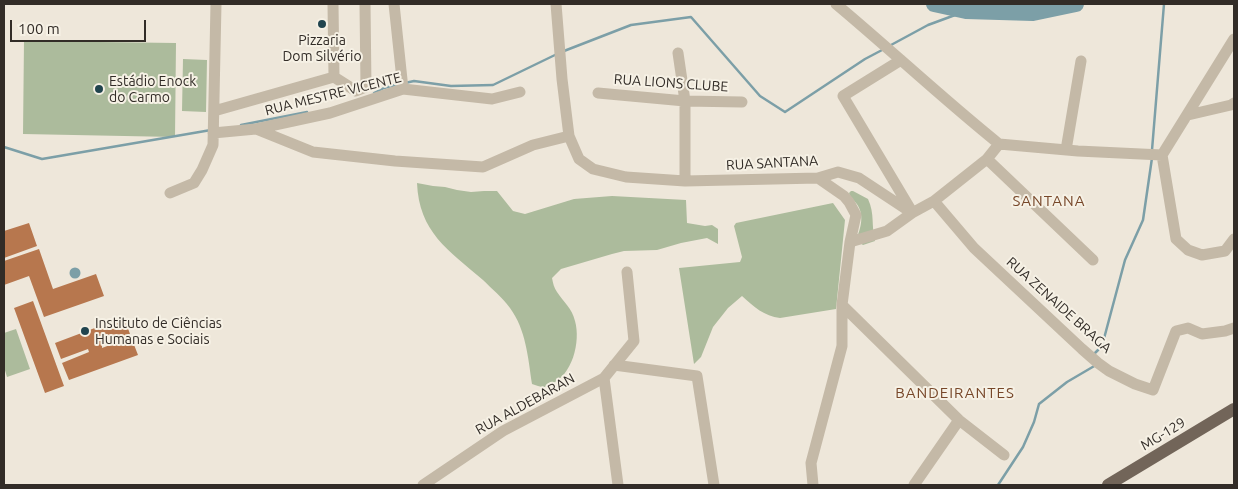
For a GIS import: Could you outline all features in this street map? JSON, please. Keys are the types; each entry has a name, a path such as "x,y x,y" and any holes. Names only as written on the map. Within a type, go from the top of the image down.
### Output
{"main road":[{"name":"MG-129","path":"1108,485 1234,408"}],"street":[{"path":"170,193 194,183 202,170 213,139 216,4"},
{"path":"333,4 334,77"},
{"path":"334,77 356,91 366,88 365,4"},
{"path":"394,4 403,89"},
{"name":"RUA SANTANA","path":"556,4 569,136 579,159 593,169 626,177 685,181 818,178 838,172 859,178 912,213"},
{"path":"836,4 999,144 1162,155"},
{"path":"1234,39 1162,155 1176,239 1188,250 1202,255 1225,251 1234,239"},
{"path":"678,53 684,101 685,181"},
{"path":"901,60 843,96 912,213"},
{"path":"1066,150 1081,61"},
{"path":"213,116 334,77"},
{"name":"RUA MESTRE VICENTE","path":"213,139 330,113 403,89 492,99 520,92"},
{"name":"RUA LIONS CLUBE","path":"598,93 684,101 742,102"},
{"path":"1188,114 1234,103"},
{"path":"256,129 313,152 395,161 483,167 533,145 569,136"},
{"path":"850,242 887,231 912,213 934,201 988,159 999,144"},
{"path":"988,159 1093,260"},
{"path":"813,485 811,463 842,346 842,304 850,242 856,215 844,196 818,178"},
{"name":"RUA ZENAIDE BRAGA","path":"934,201 974,248 1098,364 1135,384 1154,390 1176,331 1188,328 1202,334 1234,328"},
{"name":"RUA ALDEBARAN","path":"423,485 503,431 604,378 634,341 626,272"},
{"path":"842,304 959,420 1004,455"},
{"path":"614,365 696,376 714,485"},
{"path":"604,378 618,485"},
{"path":"914,485 959,420"}],"green space":[{"name":"Estádio Enock do Carmo","path":"24,41 176,43 175,137 23,134"},
{"path":"183,59 207,60 206,112 182,111"},
{"path":"417,183 471,192 497,191 513,211 525,214 574,199 612,196 686,200 687,223 705,226 712,225 718,229 718,244 707,238 657,250 624,251 561,269 552,278 556,290 574,316 577,329 576,348 564,374 551,384 541,387 532,384 526,344 515,316 510,308 483,280 438,239 423,215"},
{"path":"851,191 868,199 875,241 863,245 856,240 861,226 861,216 859,207 849,193"},
{"path":"833,203 845,220 836,309 780,318 764,313 742,296 728,308 713,327 701,357 694,364 679,268 740,262 742,257 734,226 736,223"},
{"path":"16,329 30,369 7,377 4,367 4,333"}],"water":[{"path":"75,267 81,273 75,279 69,273"}],"building":[{"path":"29,223 37,246 4,258 4,231"},
{"path":"39,249 53,289 96,274 104,296 44,317 29,276 4,285 4,261"},
{"path":"33,301 64,386 45,393 14,308"},
{"path":"124,317 130,334 102,345 102,348 131,337 138,355 69,380 62,363 89,352 88,349 61,359 55,343"}],"waterway":[{"path":"934,4 966,11 1033,13 1076,4"},
{"path":"1152,150 1164,4"},
{"path":"891,45 928,25 966,11"},
{"path":"564,51 631,25 691,17 760,96 785,112 865,59 884,49"},
{"path":"405,83 414,81 451,86 493,85 557,54"},
{"path":"374,93 399,84"},
{"path":"241,125 307,112"},
{"path":"4,147 42,159 211,130"},
{"path":"1094,354 1102,346 1125,260 1143,220 1152,158"},
{"path":"998,485 1023,447 1034,422 1039,404 1067,382 1096,365"}],"place":[{"name":"Pizzaria Dom Silvério","path":"322,24"},
{"name":"Estádio Enock do Carmo","path":"99,89"},
{"name":"Instituto de Ciências Humanas e Sociais","path":"85,331"}],"district":[{"name":"SANTANA","path":"1049,201"},
{"name":"BANDEIRANTES","path":"955,393"}]}
